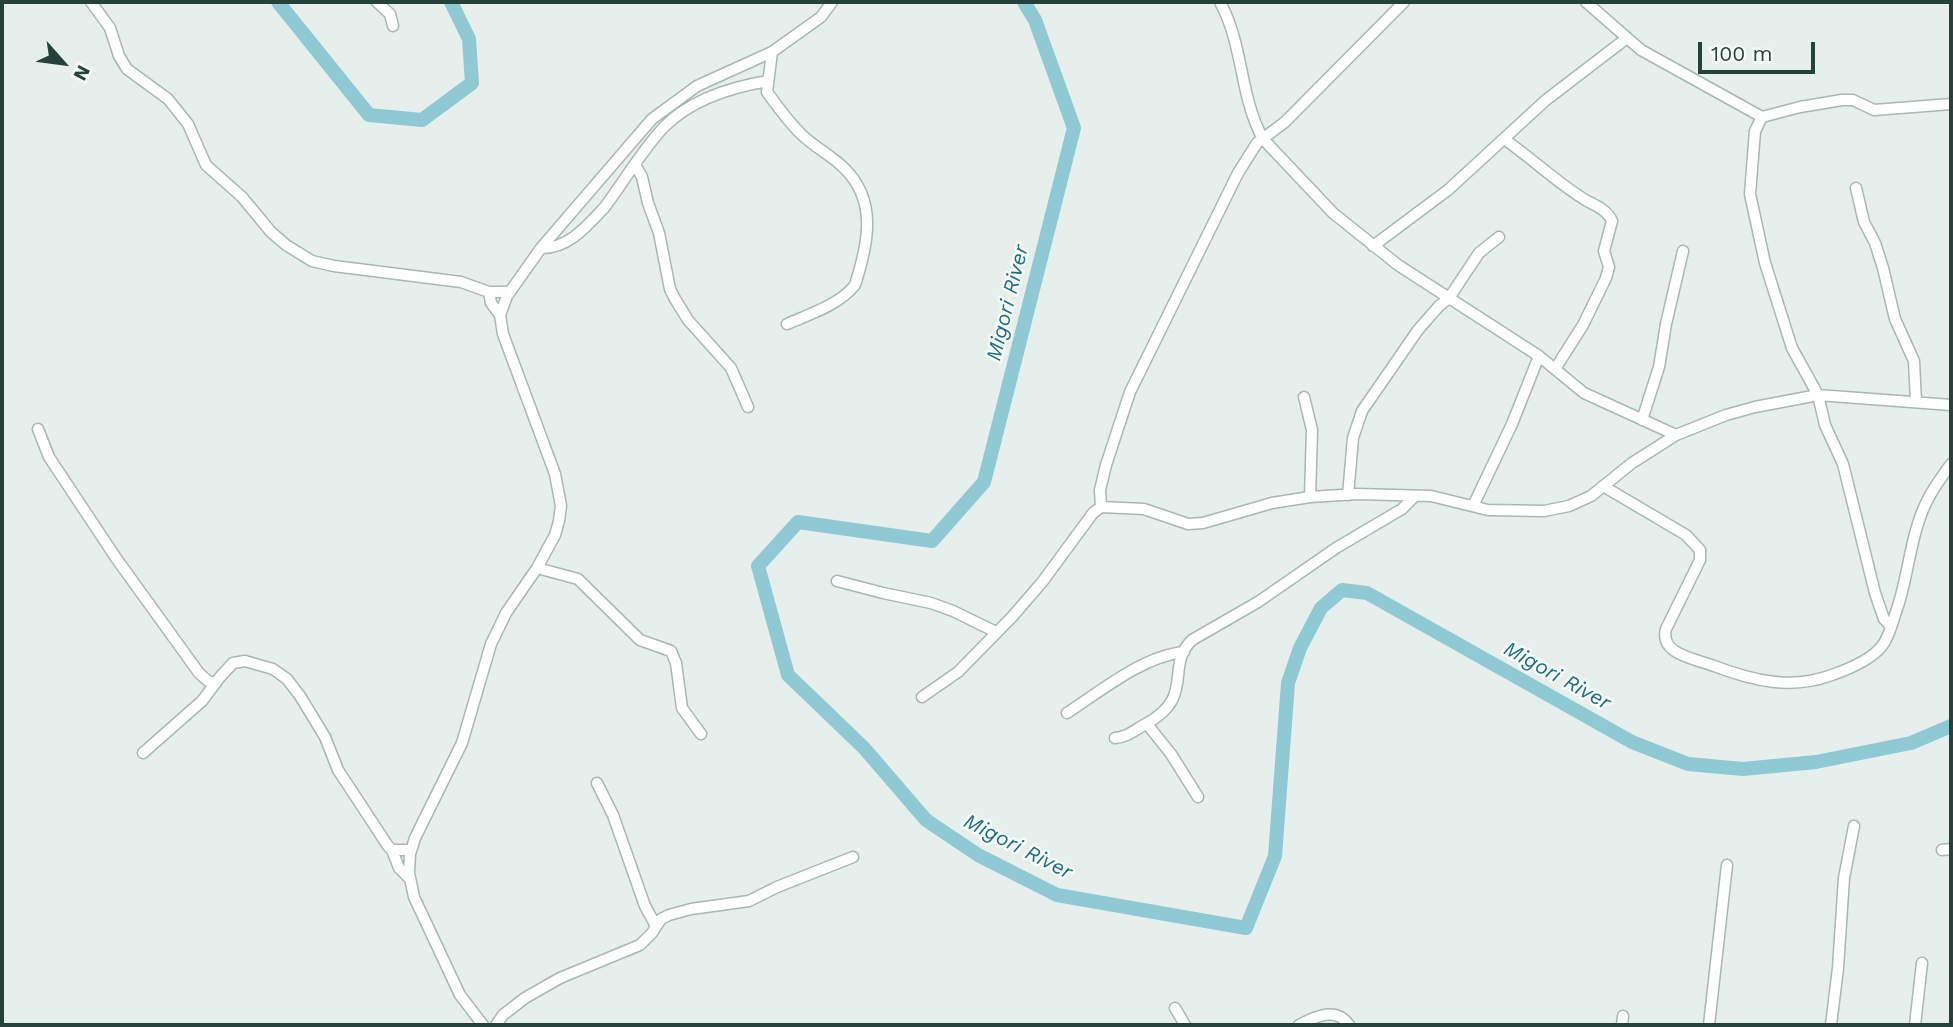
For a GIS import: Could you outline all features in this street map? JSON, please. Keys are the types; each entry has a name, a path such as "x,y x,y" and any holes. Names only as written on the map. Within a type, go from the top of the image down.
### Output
{"street":[{"path":"91,2 110,28 118,56 127,69 168,99 188,124 206,165 235,190 271,232 303,257 389,274 461,282 489,292 509,292"},
{"path":"377,2 390,13 393,26"},
{"path":"500,315 509,292 541,248 652,119 697,86 772,52 821,17 832,2"},
{"path":"1220,2 1232,25 1249,106 1263,139 1333,213 1373,246 1539,356 1584,393 1676,435"},
{"path":"922,697 958,672 996,632 1043,581 1088,519 1101,506 1100,491 1105,465 1130,392 1227,193 1252,150 1285,122 1404,2"},
{"path":"1586,2 1653,58 1762,117 1842,100 1853,100 1874,110 1951,104"},
{"path":"1373,246 1448,190 1546,100 1627,38"},
{"path":"772,52 767,92 802,135 835,160 853,178 868,210 868,227 855,285 850,292 826,307 787,324"},
{"path":"541,248 558,247 604,208 665,126 689,108 729,89 768,81"},
{"path":"1762,117 1755,131 1750,194 1765,263 1792,348 1818,396 1825,425 1849,484 1875,593 1884,619 1891,626"},
{"path":"1504,139 1555,179 1606,212 1612,221 1604,251 1609,267 1606,278 1583,326 1555,369"},
{"path":"636,166 642,177 659,233 670,289 688,320 731,368 748,407"},
{"path":"1856,187 1864,222 1883,268 1895,319 1914,361 1916,402"},
{"path":"1348,495 1355,428 1362,411 1418,330 1449,298 1479,253 1499,237"},
{"path":"1642,420 1659,367 1683,251"},
{"path":"483,1025 456,987 418,906 410,880 411,850 415,838 462,743 491,644 506,613 537,568 555,535 561,506 545,447 507,346 500,315 491,303 489,292"},
{"path":"1474,506 1512,424 1539,356"},
{"path":"1101,506 1144,509 1179,522 1196,524 1259,505 1310,497 1348,495 1431,496 1506,512 1559,509 1582,501 1632,463 1676,435 1726,415 1818,396 1951,405"},
{"path":"1304,397 1312,439 1310,497"},
{"path":"38,429 49,457 116,558 199,673 216,683"},
{"path":"1603,486 1686,535 1700,550 1700,560 1666,629 1665,642 1674,651 1756,680 1782,684 1809,682 1849,669 1883,645 1891,626 1923,510 1951,464"},
{"path":"1115,738 1126,736 1163,713 1176,694 1184,652 1192,640 1258,602 1336,548 1402,509 1415,496"},
{"path":"537,568 578,579 640,640 671,651 676,663 682,708 701,734"},
{"path":"837,581 931,603 996,632"},
{"path":"1067,713 1149,662 1167,654 1184,652"},
{"path":"143,753 202,701 230,666 240,661 273,669 287,679 325,737 338,770 392,850 398,868 410,880"},
{"path":"1147,724 1171,754 1198,797"},
{"path":"597,783 612,815 645,906 656,926"},
{"path":"1831,1025 1843,887 1854,826"},
{"path":"392,850 411,850"},
{"path":"496,1025 512,1006 525,998 593,964 630,950 652,933 661,919 677,912 749,901 853,857"},
{"path":"1709,1025 1727,865"},
{"path":"1915,1025 1922,963"},
{"path":"1175,1008 1185,1025"},
{"path":"1299,1025 1316,1016 1332,1014 1341,1017 1349,1025"}],"waterway":[{"name":"Migori River","path":"278,2 369,115 422,120 472,83 469,39 451,2"},
{"name":"Migori River","path":"1024,2 1035,20 1074,128 984,482 932,541 798,522 758,566 788,675 864,748 926,820 978,855 1057,895 1246,928 1275,856 1288,683 1300,648 1321,608 1342,590 1367,593 1632,742 1688,764 1743,769 1816,762 1911,743 1951,726"}]}
